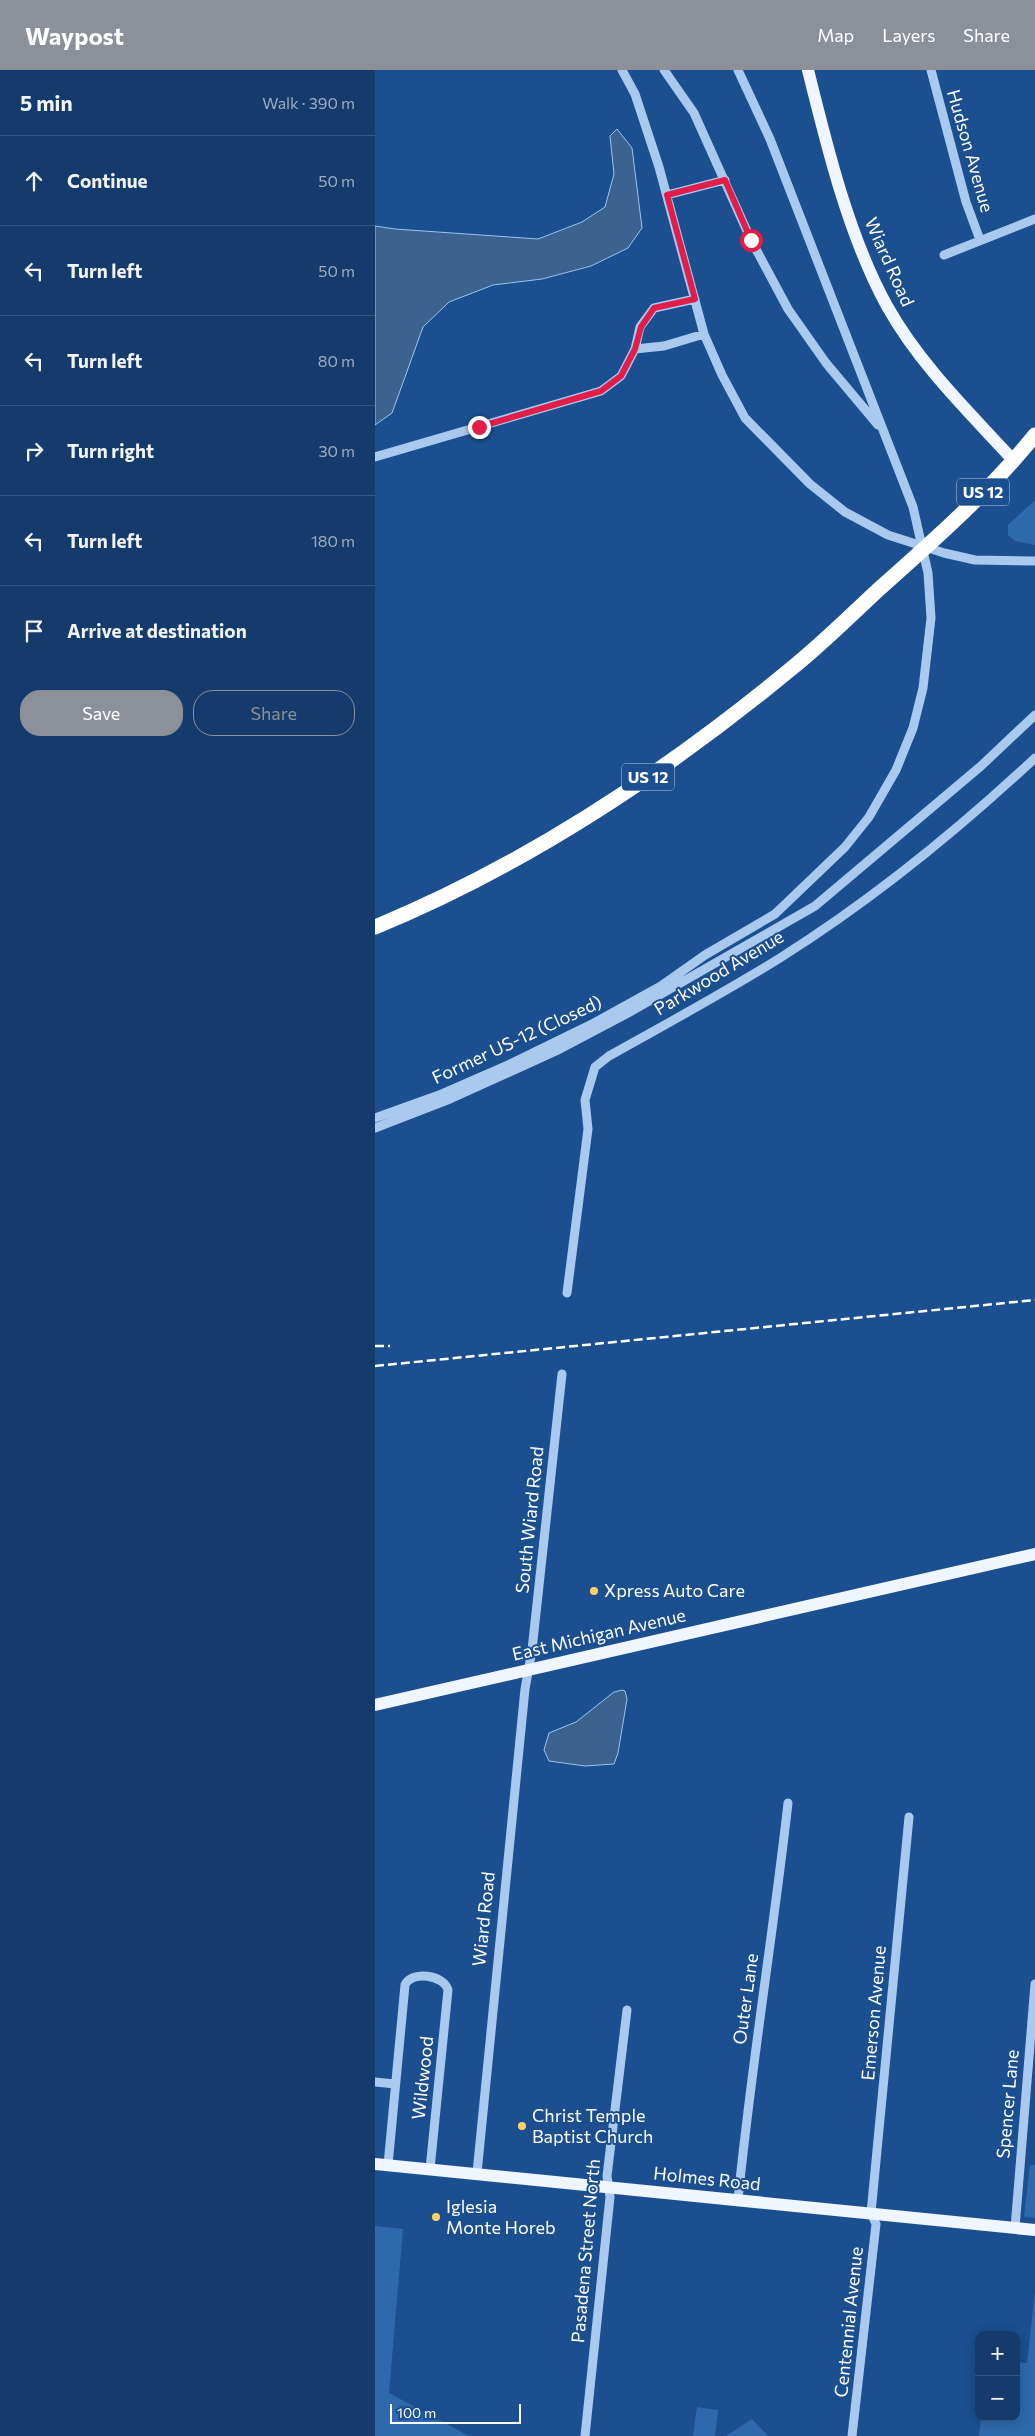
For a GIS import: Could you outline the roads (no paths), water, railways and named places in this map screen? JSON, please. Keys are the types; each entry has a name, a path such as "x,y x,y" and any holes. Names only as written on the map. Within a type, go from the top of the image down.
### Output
{"highway":[{"name":"US 12","path":"375,926 462,887 532,849 590,815 658,770 722,724 793,667 896,574 1014,461 1035,435"},
{"name":"US 12","path":"1014,461 1035,449"}],"main road":[{"name":"Wiard Road","path":"808,70 848,213 875,283 918,353 947,388 1014,461"},
{"name":"East Michigan Avenue","path":"375,1705 1035,1554"},
{"name":"Holmes Road","path":"381,2164 1035,2230"}],"street":[{"path":"622,70 635,94 667,195 703,334 745,418 810,484 845,512 889,535 944,553 993,561 1035,561"},
{"path":"664,70 695,113 751,240 788,309 826,363 883,431"},
{"name":"Former US-12 (Closed)","path":"375,1118 439,1095 510,1064 594,1023 668,982 705,955 775,914 845,847 869,817 896,770 906,745 923,688 931,618 928,573 913,507 770,138 738,70"},
{"name":"Hudson Avenue","path":"931,70 966,202 980,240"},
{"path":"667,195 725,180"},
{"path":"944,255 1035,219"},
{"path":"375,457 601,391 621,376 635,349 641,327 654,308 695,299"},
{"path":"635,349 664,346 703,334"},
{"path":"375,1128 451,1099 556,1051 629,1013 815,906 981,766 1035,716"},
{"name":"Parkwood Avenue","path":"567,1293 588,1129 585,1100 595,1067 609,1056 780,958 855,906 931,847 1035,758"},
{"name":"South Wiard Road","path":"527,1670 533,1641 562,1374"},
{"name":"Wiard Road","path":"477,2173 527,1670"},
{"name":"Outer Lane","path":"738,2200 760,2003 775,1917 788,1803"},
{"name":"Emerson Avenue","path":"871,2213 909,1817"},
{"name":"Wildwood","path":"395,2084 407,1979 413,1976 441,1979 446,1984 448,1990 430,2169"},
{"name":"Spencer Lane","path":"1015,2228 1035,1984"},
{"name":"Pasadena Street North","path":"585,2436 610,2197 607,2187 627,2010"},
{"path":"375,2082 395,2084 381,2164"},
{"name":"Centennial Avenue","path":"852,2436 876,2224 871,2213"}],"railway":[{"path":"375,1366 1035,1300"},
{"path":"375,1346 390,1346"}],"place":[{"name":"Xpress Auto Care","path":"594,1591"},
{"name":"Christ Temple Baptist Church","path":"522,2126"},
{"name":"Iglesia Monte Horeb","path":"436,2217"}]}
